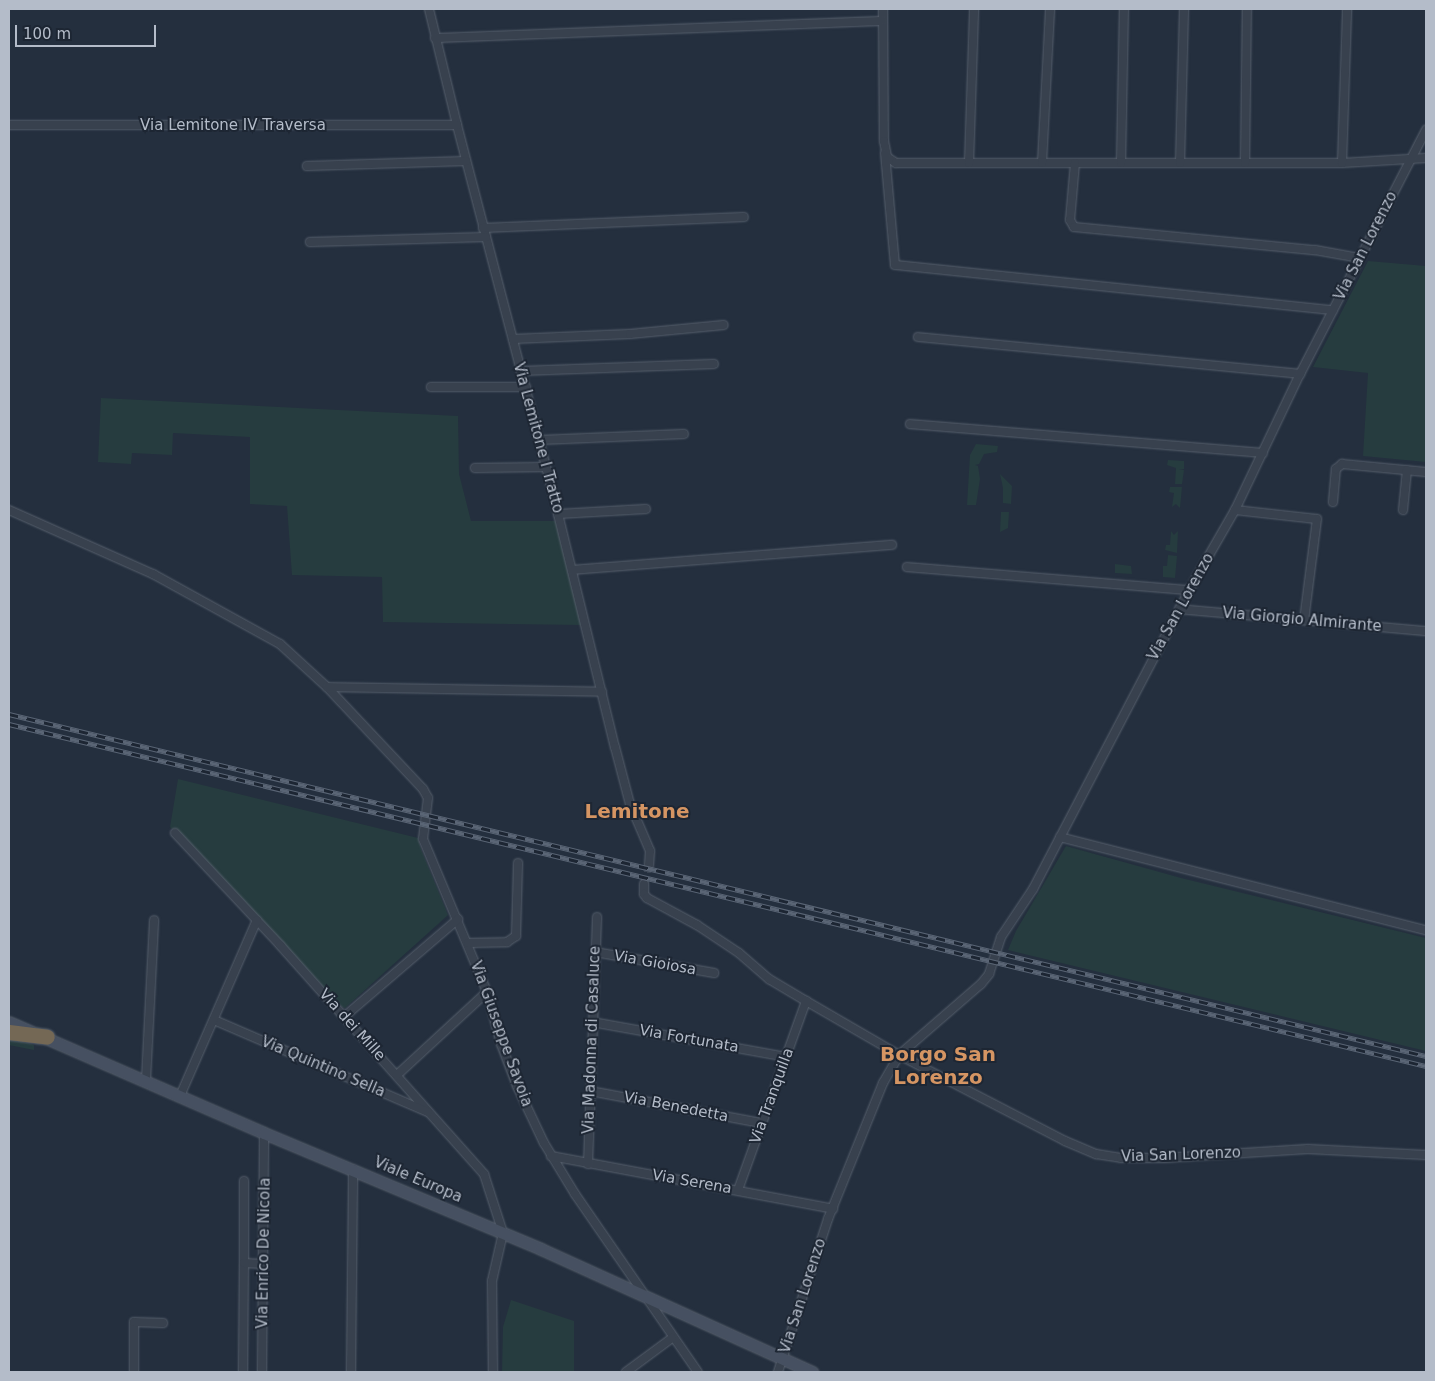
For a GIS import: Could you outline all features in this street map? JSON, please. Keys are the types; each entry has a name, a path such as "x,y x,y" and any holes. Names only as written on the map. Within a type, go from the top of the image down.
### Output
{"highway":[{"path":"9,1032 47,1037"}],"main road":[{"name":"Viale Europa","path":"9,1022 264,1133 503,1233 783,1359 792,1368 812,1372"}],"street":[{"name":"Via Lemitone I Tratto","path":"429,9 466,162 540,440 630,804 650,850 648,865"},
{"path":"883,9 884,142 895,265 1333,310"},
{"path":"969,163 974,9"},
{"path":"1042,163 1050,9"},
{"path":"1121,163 1124,9"},
{"path":"1180,163 1184,9"},
{"path":"1245,163 1247,9"},
{"path":"1342,163 1347,9"},
{"path":"435,38 883,21"},
{"name":"Via Lemitone IV Traversa","path":"9,125 457,125"},
{"name":"Via San Lorenzo","path":"778,1372 798,1308 833,1209 883,1083 900,1055 981,984 989,974 1001,937 1033,889 1188,590 1236,510 1300,374 1426,130"},
{"path":"884,142 887,157 896,163 1342,163 1426,158"},
{"path":"307,166 466,162"},
{"path":"1075,163 1070,220 1074,227 1315,250 1360,258"},
{"path":"484,228 744,217"},
{"path":"310,242 486,238"},
{"path":"513,339 630,334 724,325"},
{"path":"918,338 1300,374"},
{"path":"521,371 714,364"},
{"path":"431,387 526,387"},
{"path":"910,424 1263,453"},
{"path":"540,440 684,434"},
{"path":"1333,502 1336,469 1342,464 1426,472"},
{"path":"474,468 546,467"},
{"path":"1403,510 1407,470"},
{"path":"558,514 646,509"},
{"path":"9,510 153,574 280,644 326,687 602,692"},
{"path":"1236,510 1316,519 1304,620"},
{"path":"572,570 892,545"},
{"path":"907,567 1188,590"},
{"name":"Via Giorgio Almirante","path":"1179,609 1426,632"},
{"name":"Via Giuseppe Savoia","path":"326,687 423,789 428,798 423,839 458,918 487,992 501,1044 518,1086 551,1156 672,1338 698,1372"},
{"name":"Via dei Mille","path":"175,834 257,920 397,1074 484,1174 503,1233"},
{"path":"1060,837 1426,930"},
{"path":"468,943 507,942 516,936 518,862"},
{"path":"644,884 646,898 697,925 739,953 769,979 900,1055"},
{"name":"Via Madonna di Casaluce","path":"588,1164 597,917"},
{"path":"344,1016 458,918"},
{"path":"146,1080 154,920"},
{"path":"180,1096 257,920"},
{"name":"Via Gioiosa","path":"595,952 714,973"},
{"path":"397,1074 487,992"},
{"name":"Via Tranquilla","path":"738,1190 806,1001"},
{"name":"Via Quintino Sella","path":"214,1020 432,1114"},
{"name":"Via Fortunata","path":"592,1022 786,1056"},
{"name":"Via San Lorenzo","path":"900,1055 1065,1141 1096,1154 1120,1158 1164,1158 1308,1149 1426,1154"},
{"name":"Via Benedetta","path":"590,1091 761,1123"},
{"name":"Via Enrico De Nicola","path":"262,1372 264,1133"},
{"name":"Via Serena","path":"551,1156 833,1209"},
{"path":"351,1372 353,1169"},
{"path":"243,1372 244,1181"},
{"path":"493,1372 492,1280 503,1233"},
{"path":"244,1264 264,1264"},
{"path":"134,1372 134,1322 163,1323"},
{"path":"626,1372 672,1338"}],"green space":[{"path":"1368,261 1426,266 1426,462 1363,456 1368,373 1313,367"},
{"path":"101,398 458,416 459,474 471,521 557,521 582,625 383,622 382,577 292,575 287,506 250,504 250,437 173,433 172,455 132,453 131,464 98,462"},
{"path":"976,444 998,446 997,452 984,454 979,464 975,465 978,466 980,479 976,505 967,505 970,455"},
{"path":"1168,460 1184,461 1184,469 1179,469 1184,470 1182,484 1175,484 1176,468 1167,465"},
{"path":"1000,474 1012,486 1011,504 1003,503 1003,488"},
{"path":"1170,487 1182,487 1180,508 1176,504 1172,507 1174,493 1169,492"},
{"path":"1001,512 1009,512 1008,528 1000,532"},
{"path":"1171,531 1174,535 1178,531 1177,553 1165,550 1166,545 1170,545"},
{"path":"1168,555 1177,556 1175,578 1163,577 1163,566 1167,566"},
{"path":"1115,564 1131,566 1132,574 1115,573"},
{"path":"178,779 418,838 448,915 345,1008 342,1007 228,884 170,827"},
{"path":"1066,846 1181,878 1426,938 1426,1051 1008,950 1016,931"},
{"path":"9,1038 34,1045 34,1050 9,1045"},
{"path":"511,1300 574,1321 574,1372 502,1372 503,1327"}],"tunnel":[{"path":"644,884 649,865"}],"railway":[{"path":"9,714 1426,1056"},
{"path":"9,724 1426,1066"}],"district":[{"name":"Lemitone","path":"637,811"},
{"name":"Borgo San Lorenzo","path":"938,1066"}]}
